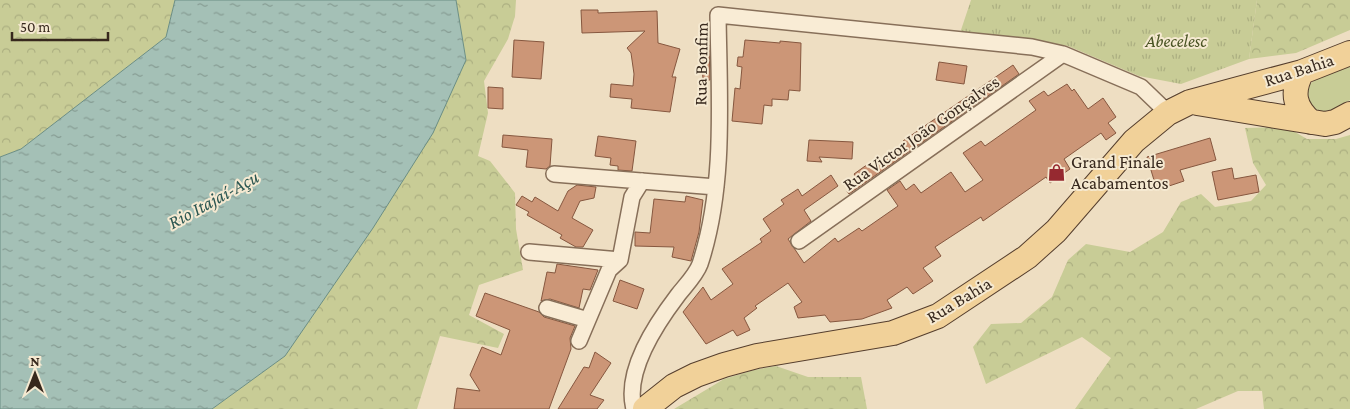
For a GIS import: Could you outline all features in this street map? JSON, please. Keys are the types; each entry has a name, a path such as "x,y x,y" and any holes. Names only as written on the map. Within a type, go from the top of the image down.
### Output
{"main road":[{"name":"Rua Bahia","path":"645,409 674,386 696,375 724,365 757,356 893,333 938,316 1027,257 1056,231 1134,141 1168,113 1190,102 1302,72 1350,53"},
{"path":"1302,72 1296,83 1295,95 1298,107 1311,122"},
{"name":"Rua Bahia","path":"1190,102 1311,122 1335,122 1350,114"}],"street":[{"name":"Rua Bonfim","path":"634,409 632,401 634,383 641,354 666,310 699,266 712,216 716,187 720,120 718,14 1032,47 1063,54 1140,87 1168,113"},
{"name":"Rua Victor João Gonçalves","path":"799,241 1063,54"},
{"path":"554,174 716,187"},
{"path":"579,341 610,270 620,260 632,197 642,181"},
{"path":"529,252 620,260"},
{"path":"547,308 588,320"}],"green space":[{"path":"0,0 175,0 166,37 21,149 0,157"},
{"path":"456,0 516,0 515,16 508,39 484,81 488,113 478,156 490,161 515,193 516,229 523,270 479,285 469,315 504,334 498,348 440,336 417,409 212,409 285,356 466,60"},
{"name":"Abecelesc","path":"971,0 1257,0 1249,59 1181,84 1139,76 1068,46 1007,36 960,33"},
{"path":"1257,0 1350,0 1350,30 1296,53 1249,59"},
{"path":"1350,61 1350,100 1335,109 1321,112 1309,104 1305,96 1307,89 1313,82"},
{"path":"1278,127 1295,132 1307,139 1336,139 1350,135 1350,409 1264,409 1262,391 1238,391 1196,409 1075,409 1111,358 1082,337 986,384 973,347 991,324 1021,323 1052,297 1068,260 1086,244 1130,252 1163,232 1181,202 1201,194 1215,207 1251,201 1266,185 1253,163 1245,128"},
{"path":"776,366 808,377 861,377 867,409 674,409 724,379"}],"water":[{"name":"Rio Itajaí-Açu","path":"175,0 456,0 466,60 433,133 373,228 285,356 212,409 0,409 0,157 21,149 166,37"}],"building":[{"path":"581,10 598,10 598,13 657,11 658,43 680,49 672,77 676,77 670,112 631,108 632,99 610,97 611,84 633,86 634,74 631,53 627,48 645,31 582,33"},
{"path":"514,40 544,42 541,79 512,77"},
{"path":"745,40 801,43 800,91 789,90 788,100 772,99 772,106 764,105 762,124 732,121 735,88 740,89 742,67 737,66 738,57 743,57"},
{"path":"701,45 709,45 710,80 703,80"},
{"path":"939,62 967,66 964,84 936,80"},
{"path":"1013,65 1019,74 849,194 847,191 860,182 854,174 868,164 871,167 905,143 903,141"},
{"path":"1067,84 1072,91 1074,89 1088,109 1103,98 1116,117 1108,123 1116,133 1106,140 1101,133 1064,159 1070,169 1050,183 1046,177 983,221 981,217 935,247 941,256 923,268 933,281 913,294 907,287 887,300 892,308 862,319 830,322 825,315 798,318 794,307 802,302 788,283 755,306 757,308 744,318 750,330 737,336 733,330 706,344 683,312 703,287 711,300 733,284 722,269 762,242 760,239 771,231 763,219 784,204 781,200 798,189 802,196 831,175 838,186 804,210 811,221 788,239 804,263 835,238 838,242 859,228 862,231 898,206 887,190 900,181 906,190 914,184 921,193 951,172 965,192 983,180 963,153 981,141 985,146 1036,110 1029,101 1044,91 1048,96"},
{"path":"488,87 503,88 503,109 488,108"},
{"path":"503,135 552,139 550,166 546,169 526,167 528,150 502,147"},
{"path":"598,136 636,141 632,171 618,170 618,166 610,165 611,158 595,156"},
{"path":"1210,138 1216,160 1180,170 1184,181 1157,190 1147,157"},
{"path":"809,140 853,142 852,159 819,157 822,162 807,161"},
{"path":"1232,168 1234,179 1256,175 1259,192 1218,200 1212,172"},
{"path":"577,185 596,187 594,198 580,201 572,218 593,230 583,247 576,247 560,238 562,235 527,215 529,212 516,205 522,196 532,202 535,197 558,211 568,191"},
{"path":"686,196 703,200 699,232 691,261 672,257 674,247 635,246 635,232 650,233 654,199 685,202"},
{"path":"557,264 598,270 590,290 583,289 579,308 550,299 541,301 547,272 555,273"},
{"path":"620,280 644,289 637,309 613,301"},
{"path":"485,293 539,312 544,317 575,326 570,338 571,349 549,409 454,409 457,388 480,391 470,375 482,347 501,355 510,330 476,316"},
{"path":"595,352 611,363 590,395 604,400 597,409 558,409 584,367 589,368"}],"place":[{"name":"Grand Finale Acabamentos","path":"1057,172"}]}
